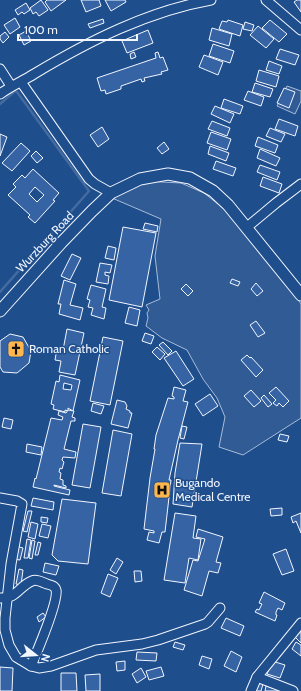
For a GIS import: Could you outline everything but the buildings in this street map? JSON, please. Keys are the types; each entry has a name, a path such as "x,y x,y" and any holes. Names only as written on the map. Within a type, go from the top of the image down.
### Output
{"main road":[{"name":"Wurzburg Road","path":"0,311 61,243 111,193 140,179 168,174 190,178 213,191 228,205 301,295"}],"street":[{"path":"0,94 11,86 21,82 73,51 126,26 181,6 211,0"},
{"path":"266,0 301,30"},
{"path":"0,69 11,86"},
{"path":"21,82 89,179 111,193"},
{"path":"246,228 301,184"},
{"path":"0,498 17,501 22,504 4,598 5,618 9,645 16,657 31,666 39,668 51,666 96,650 142,644 158,640 205,624 220,608"},
{"path":"4,598 13,596 29,583 34,581 51,585 56,590 51,613 31,666"},
{"path":"251,691 257,677 301,623"},
{"path":"257,677 293,691"}],"shaded area":[{"path":"287,86 301,91 301,101 295,114 277,106"},
{"path":"144,181 181,183 204,193 232,215 301,304 301,418 243,455 219,447 225,417 217,398 203,379 187,350 162,338 146,326 148,318 147,313 149,310 146,305 160,299 155,256 161,219 112,198"}],"waterway":[{"path":"0,104 15,91 17,92 89,191 0,292"}],"place":[{"name":"Roman Catholic","path":"16,349"},
{"name":"Bugando Medical Centre","path":"162,490"}]}
